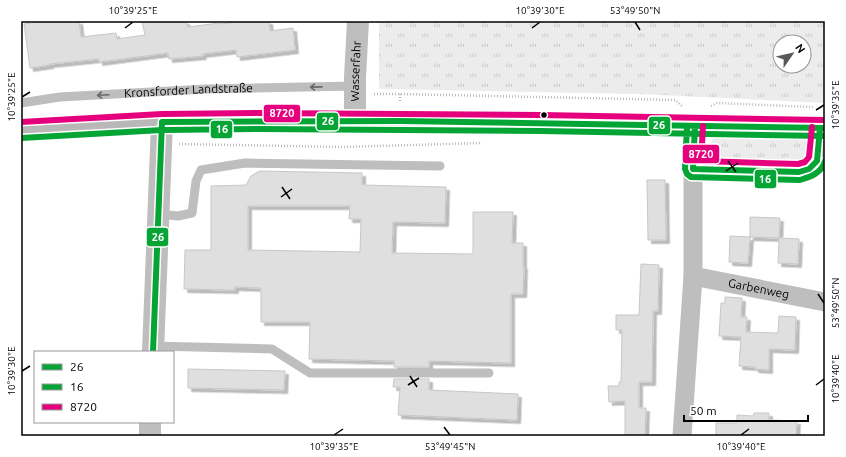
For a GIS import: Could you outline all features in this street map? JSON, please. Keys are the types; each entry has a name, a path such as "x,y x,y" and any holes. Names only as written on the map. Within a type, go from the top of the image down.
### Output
{"main road":[{"path":"21,130 162,122 541,122 695,126 821,121"}],"street":[{"name":"Wasserfahr","path":"355,121 363,88 358,21"},
{"path":"693,169 800,172 809,169 817,161 821,121"},
{"path":"153,349 162,122"},
{"path":"682,436 693,276 693,169 695,126"},
{"name":"Garbenweg","path":"693,276 825,302"},
{"path":"150,423 150,436"}],"lane":[{"name":"Kronsforder Landstraße","path":"21,103 60,97 206,89 363,88"},
{"path":"159,214 178,216 192,212 196,181 201,170 245,163 440,166"},
{"path":"153,349 272,349 310,373 489,373"}],"path":[{"path":"363,88 374,94 674,100"},
{"path":"717,103 821,121"},
{"path":"161,144 342,147 485,143"}],"green space":[{"path":"379,21 825,21 825,103 640,94 379,89"},
{"path":"716,136 808,137 810,148 807,155 798,160 722,159 714,153 712,149 712,140"}],"building":[{"path":"43,21 79,21 81,37 116,33 117,39 145,35 142,21 186,21 187,27 247,21 269,21 270,31 293,28 295,50 237,57 236,50 202,54 203,56 169,59 168,53 99,62 99,59 50,64 30,68 24,24"},
{"path":"260,171 362,173 362,185 446,187 445,223 393,222 392,253 473,254 473,212 513,212 512,243 523,243 524,266 523,294 511,294 511,363 429,361 429,367 394,367 394,361 309,359 310,322 261,322 261,288 235,287 235,290 184,289 185,250 211,250 211,186 246,185 251,176","holes":["248,206 350,206 349,219 361,219 360,252 248,250"]},
{"path":"647,180 665,180 666,240 648,240"},
{"path":"750,217 780,218 779,238 750,237"},
{"path":"730,236 750,237 748,263 729,262"},
{"path":"779,238 799,239 798,264 778,263"},
{"path":"641,264 659,265 658,311 653,311 652,382 639,382 639,408 646,408 645,436 625,436 625,401 609,402 608,386 619,386 619,382 621,382 622,330 616,330 616,315 639,315"},
{"path":"725,297 742,298 741,317 747,317 746,332 778,333 779,316 796,317 795,350 769,349 769,370 739,366 741,337 719,336 721,303 725,303"},
{"path":"188,369 285,371 284,390 188,388"},
{"path":"394,379 429,379 429,390 518,394 517,420 398,415 400,387 393,387"},
{"path":"754,413 769,413 769,420 797,421 796,436 716,436 716,423 737,423 737,415 753,416"}],"transit line":[{"name":"8720","path":"21,122 162,114 258,113 541,115 825,120"},
{"name":"26","path":"162,122 401,121 825,128"},
{"name":"26","path":"153,351 162,122"},
{"name":"16","path":"687,126 685,169 687,174 691,177 800,180 812,176 821,169 825,161"},
{"name":"26","path":"695,126 693,169 799,172 809,169 817,161 820,128"},
{"name":"8720","path":"703,126 701,161 798,164 805,162 809,157 812,127"},
{"name":"16","path":"21,138 162,130 258,129 541,131 825,136"}]}
